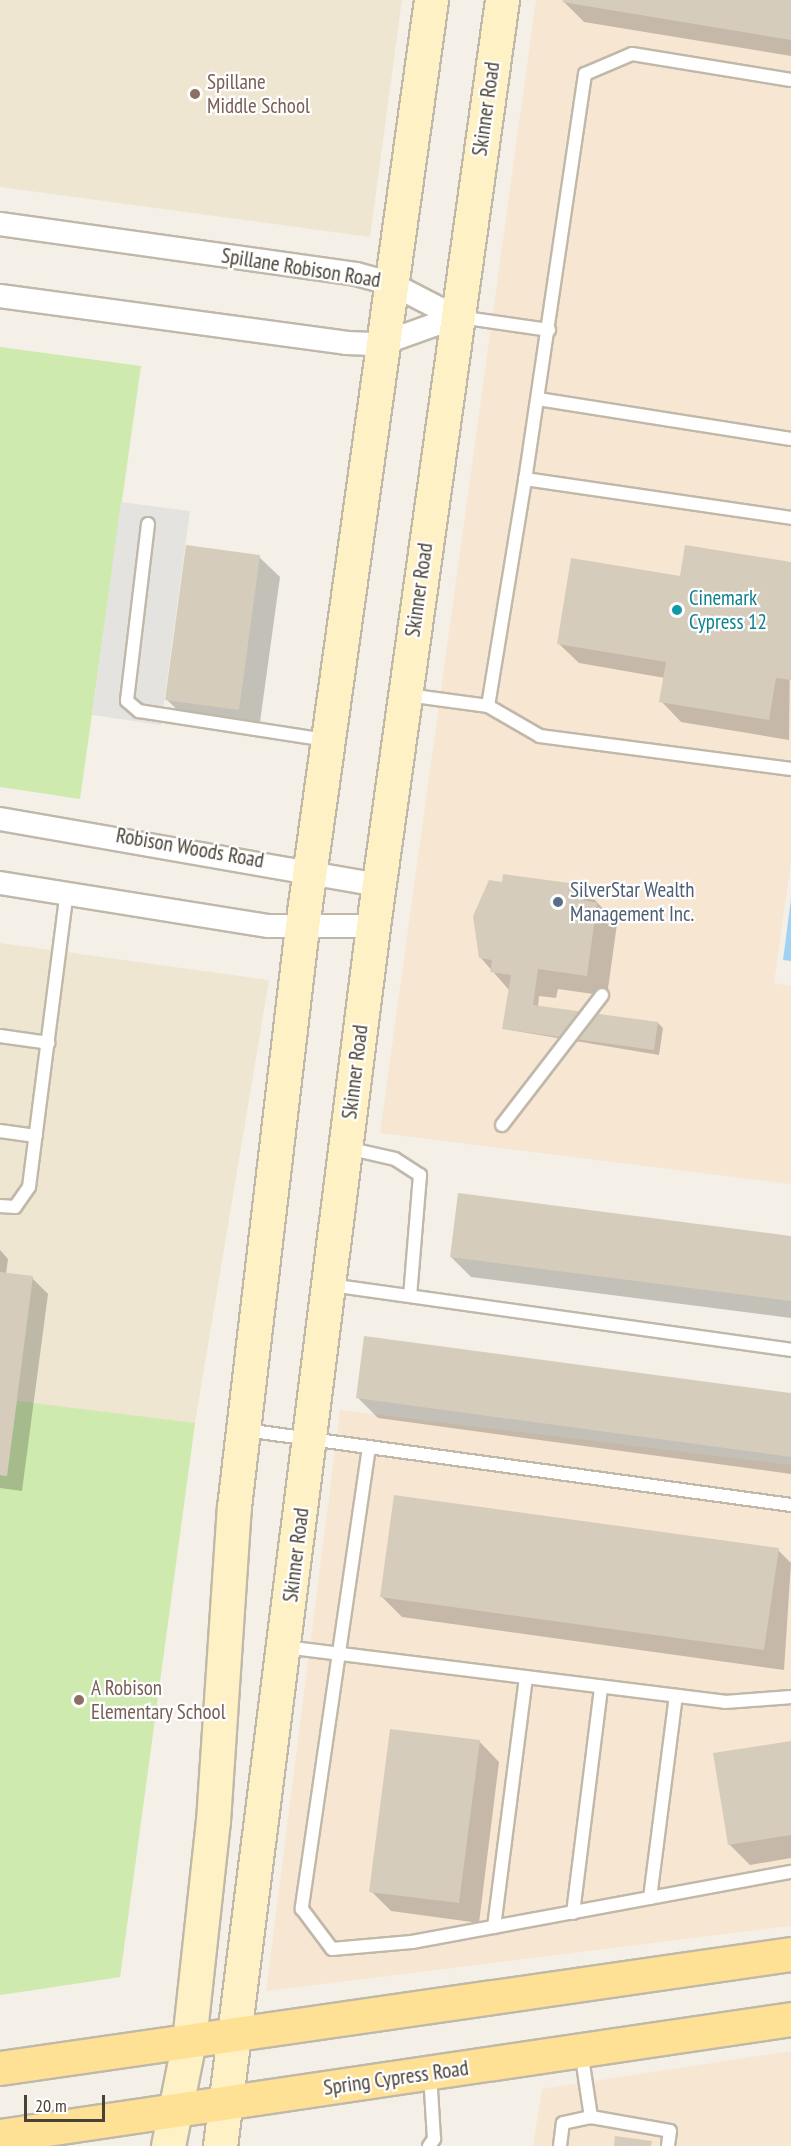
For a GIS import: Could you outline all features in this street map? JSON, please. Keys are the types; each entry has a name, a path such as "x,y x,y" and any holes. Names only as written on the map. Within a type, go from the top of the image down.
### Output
{"main road":[{"path":"0,2068 791,1954"},
{"name":"Spring Cypress Road","path":"0,2136 791,2019"}],"street":[{"path":"168,2146 173,2110 189,2041 213,1821 243,1430 302,926 330,740 381,344 431,0"},
{"name":"Skinner Road","path":"220,2146 285,1647 373,926 456,317 502,0"},
{"name":"Spillane Robison Road","path":"0,224 390,283 456,317"},
{"path":"0,296 381,344 456,317"},
{"name":"Robison Woods Road","path":"0,819 309,870 379,885"},
{"path":"0,883 269,926 373,926"}],"lane":[{"path":"488,706 549,330 585,74 632,54 791,80"},
{"path":"456,317 549,330"},
{"path":"538,399 791,439"},
{"path":"525,479 791,518"},
{"path":"148,524 127,701 139,711 330,740"},
{"path":"404,695 488,706 540,736 791,769"},
{"path":"0,1206 15,1208 29,1187 67,892"},
{"path":"502,1125 602,995"},
{"path":"0,1036 49,1043"},
{"path":"0,1131 36,1136"},
{"path":"346,1148 395,1159 420,1174 410,1296"},
{"path":"330,1285 791,1350"},
{"path":"243,1430 791,1505"},
{"path":"369,1447 343,1654 302,1909 332,1948 412,1942 791,1872"},
{"path":"285,1647 725,1702 791,1697"},
{"path":"494,1927 526,1678"},
{"path":"573,1912 601,1687"},
{"path":"650,1898 676,1696"},
{"path":"581,2050 591,2116"},
{"path":"429,2146 434,2139 430,2073"},
{"path":"561,2146 563,2123 591,2116 670,2131 668,2146"}],"shaded area":[{"name":"Spillane Middle School","path":"0,0 402,0 370,237 0,187"},
{"path":"536,0 791,0 791,862 774,983 791,986 791,1184 380,1133"},
{"path":"121,502 190,511 161,725 92,715"},
{"name":"A Robison Elementary School","path":"0,943 269,980 195,1423 120,1977 0,1995"},
{"path":"340,1410 791,1465 791,1926 266,1991"},
{"path":"791,2051 791,2146 533,2146 542,2089"}],"green space":[{"path":"0,347 141,366 80,799 0,787"},
{"path":"17,1401 195,1423 120,1977 0,1995 0,1475 7,1476"}],"water":[{"path":"791,899 791,961 783,960"}],"building":[{"path":"563,0 791,0 791,40 562,2"},
{"path":"186,545 260,555 239,710 165,700"},
{"name":"Cinemark Cypress 12","path":"685,545 791,562 791,680 776,678 769,720 659,702 666,662 557,644 571,558 680,576"},
{"path":"503,874 584,885 582,900 597,903 587,976 538,969 533,1005 658,1022 654,1050 502,1029 511,975 490,972 492,960 479,958 473,916 489,880 502,882"},
{"path":"458,1193 791,1236 791,1301 450,1257"},
{"path":"0,1272 33,1276 7,1476 0,1475"},
{"path":"364,1336 791,1393 791,1457 356,1398"},
{"path":"394,1495 779,1548 764,1650 380,1597"},
{"path":"390,1729 480,1740 459,1903 369,1892"},
{"path":"791,1741 791,1835 728,1845 713,1753"},
{"path":"615,2136 652,2141 651,2146 614,2146"}],"place":[{"name":"Spillane Middle School","path":"195,94"},
{"name":"Cinemark Cypress 12","path":"677,610"},
{"name":"SilverStar Wealth Management Inc.","path":"558,902"},
{"name":"A Robison Elementary School","path":"79,1700"}]}
